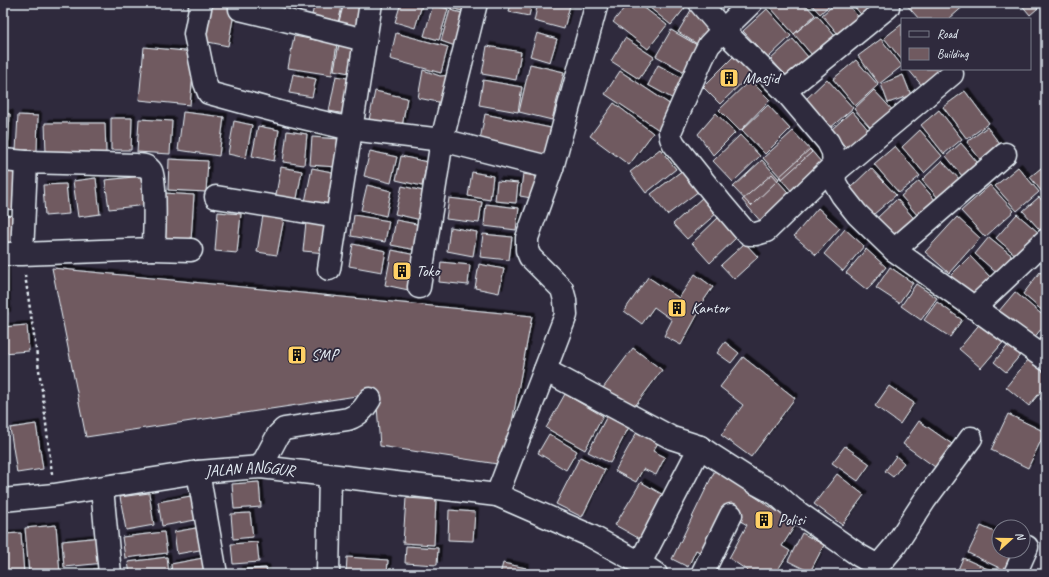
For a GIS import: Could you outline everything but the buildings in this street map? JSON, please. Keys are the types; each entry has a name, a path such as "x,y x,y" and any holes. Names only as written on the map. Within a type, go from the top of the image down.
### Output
{"street":[{"path":"201,3 195,34 205,83 209,93 351,129 442,140 552,168"},
{"path":"329,269 371,3"},
{"path":"420,287 442,140 476,3"},
{"path":"497,495 566,315 565,300 562,289 530,258 527,250 527,238 552,168 597,3"},
{"path":"700,3 723,30 785,91 828,142 833,152 835,183 842,195 857,214 894,250 1046,359"},
{"path":"751,3 723,30 710,46 702,59 670,132 674,144 721,204 749,234 756,234 766,230 835,168 952,74"},
{"path":"785,91 888,7"},
{"path":"240,10 365,40"},
{"path":"894,250 1005,154"},
{"path":"3,160 26,162 137,164 148,167 152,172 153,179 153,249"},
{"path":"26,162 12,254 153,249 191,250"},
{"path":"216,197 337,217"},
{"path":"974,308 1046,240"},
{"path":"545,370 672,438 700,447 776,494 793,509 860,556 876,570 895,546 971,438"},
{"path":"261,467 278,435 284,429 348,419 362,411 370,399"},
{"path":"648,568 700,447"},
{"name":"JALAN ANGGUR","path":"3,500 54,496 198,472 261,467 497,495 591,536 648,568"},
{"path":"198,472 216,574"},
{"path":"328,574 330,476"},
{"path":"102,488 110,574"},
{"path":"702,574 731,516"},
{"path":"1015,574 1022,559"}],"path":[{"path":"12,254 42,390 54,496"}],"place":[{"name":"Masjid","path":"729,78"},
{"name":"Toko","path":"402,271"},
{"name":"Kantor","path":"677,308"},
{"name":"SMP","path":"297,355"},
{"name":"Polisi","path":"764,520"}]}
